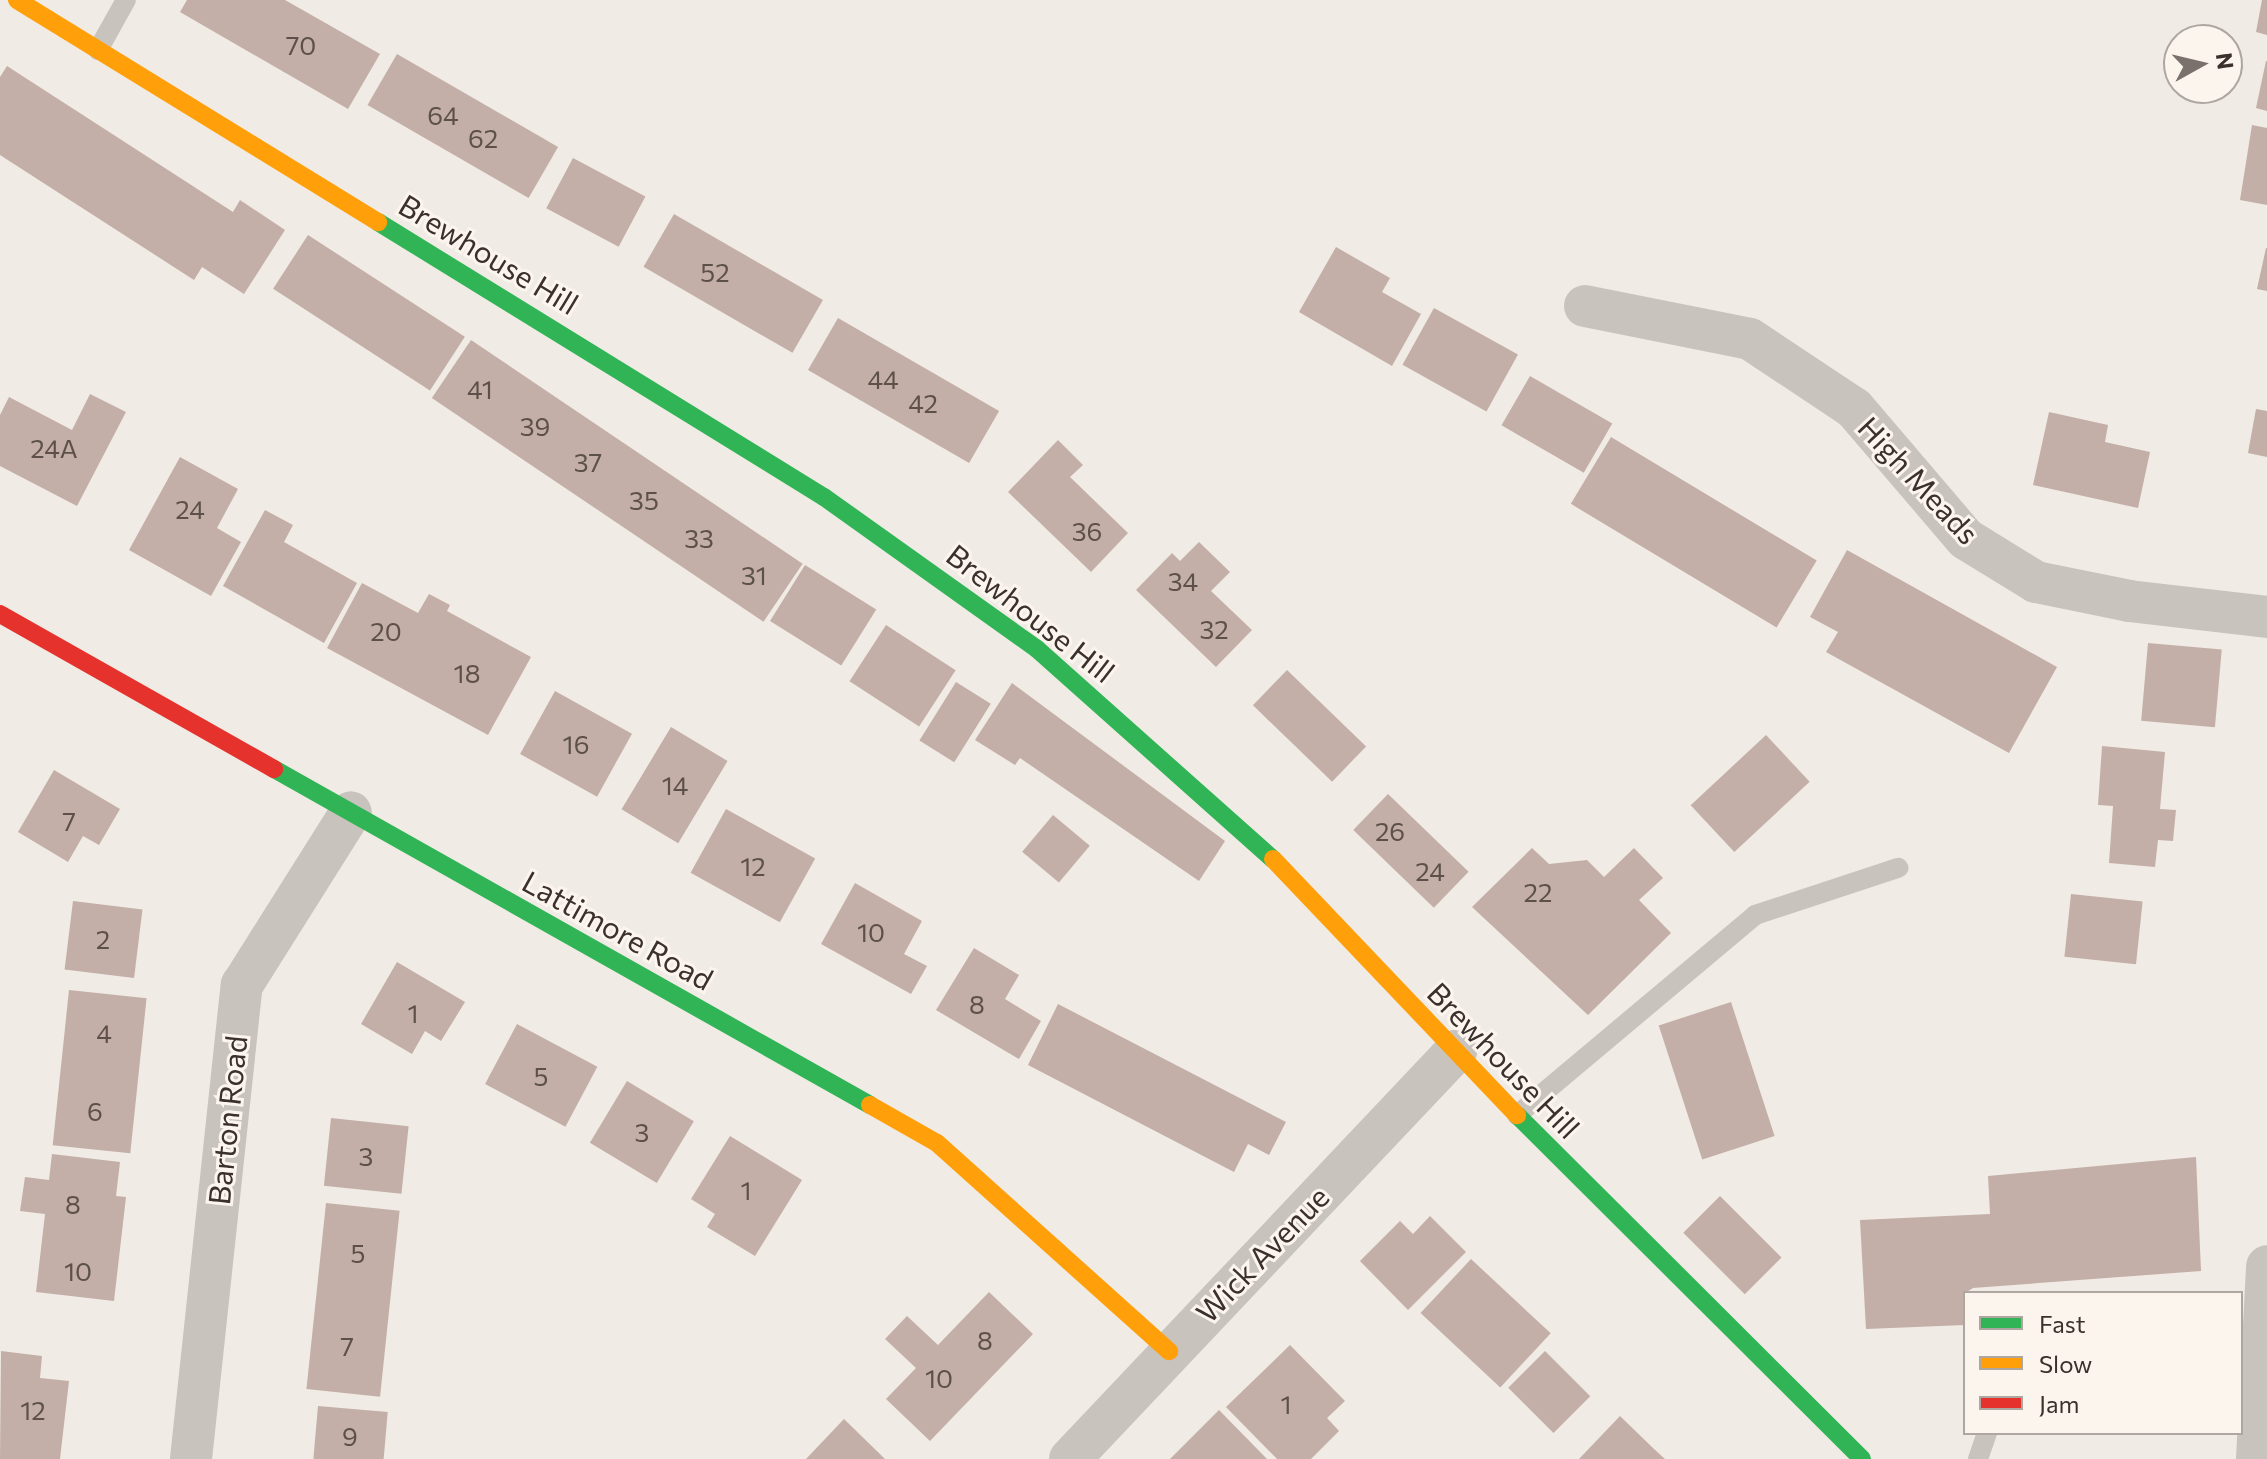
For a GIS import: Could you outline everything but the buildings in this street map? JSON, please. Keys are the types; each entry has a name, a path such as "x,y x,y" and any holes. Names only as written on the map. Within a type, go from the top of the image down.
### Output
{"street":[{"name":"Brewhouse Hill","path":"17,0 570,336 939,576 1174,764 1517,1115 1862,1459"},
{"name":"High Meads","path":"1585,306 1750,339 1854,408 1966,539 2036,582 2129,601 2267,617"},
{"name":"Lattimore Road","path":"0,614 937,1143 1169,1351"},
{"name":"Barton Road","path":"191,1459 242,985 351,812"},
{"name":"Wick Avenue","path":"1070,1459 1456,1051"},
{"path":"2257,1459 2250,1329 2267,1266"}],"lane":[{"path":"98,50 126,0"},
{"path":"1517,1115 1755,915 1898,868"},
{"path":"1978,1459 1986,1435"}],"traffic: fast":[{"path":"378,222 824,497 1037,649 1273,859"},
{"path":"274,769 870,1105"},
{"path":"1517,1115 1862,1459"}],"traffic: slow":[{"path":"17,0 378,222"},
{"path":"1273,859 1517,1115"},
{"path":"870,1105 937,1143 1169,1351"}],"traffic: jam":[{"path":"0,614 274,769"}]}
